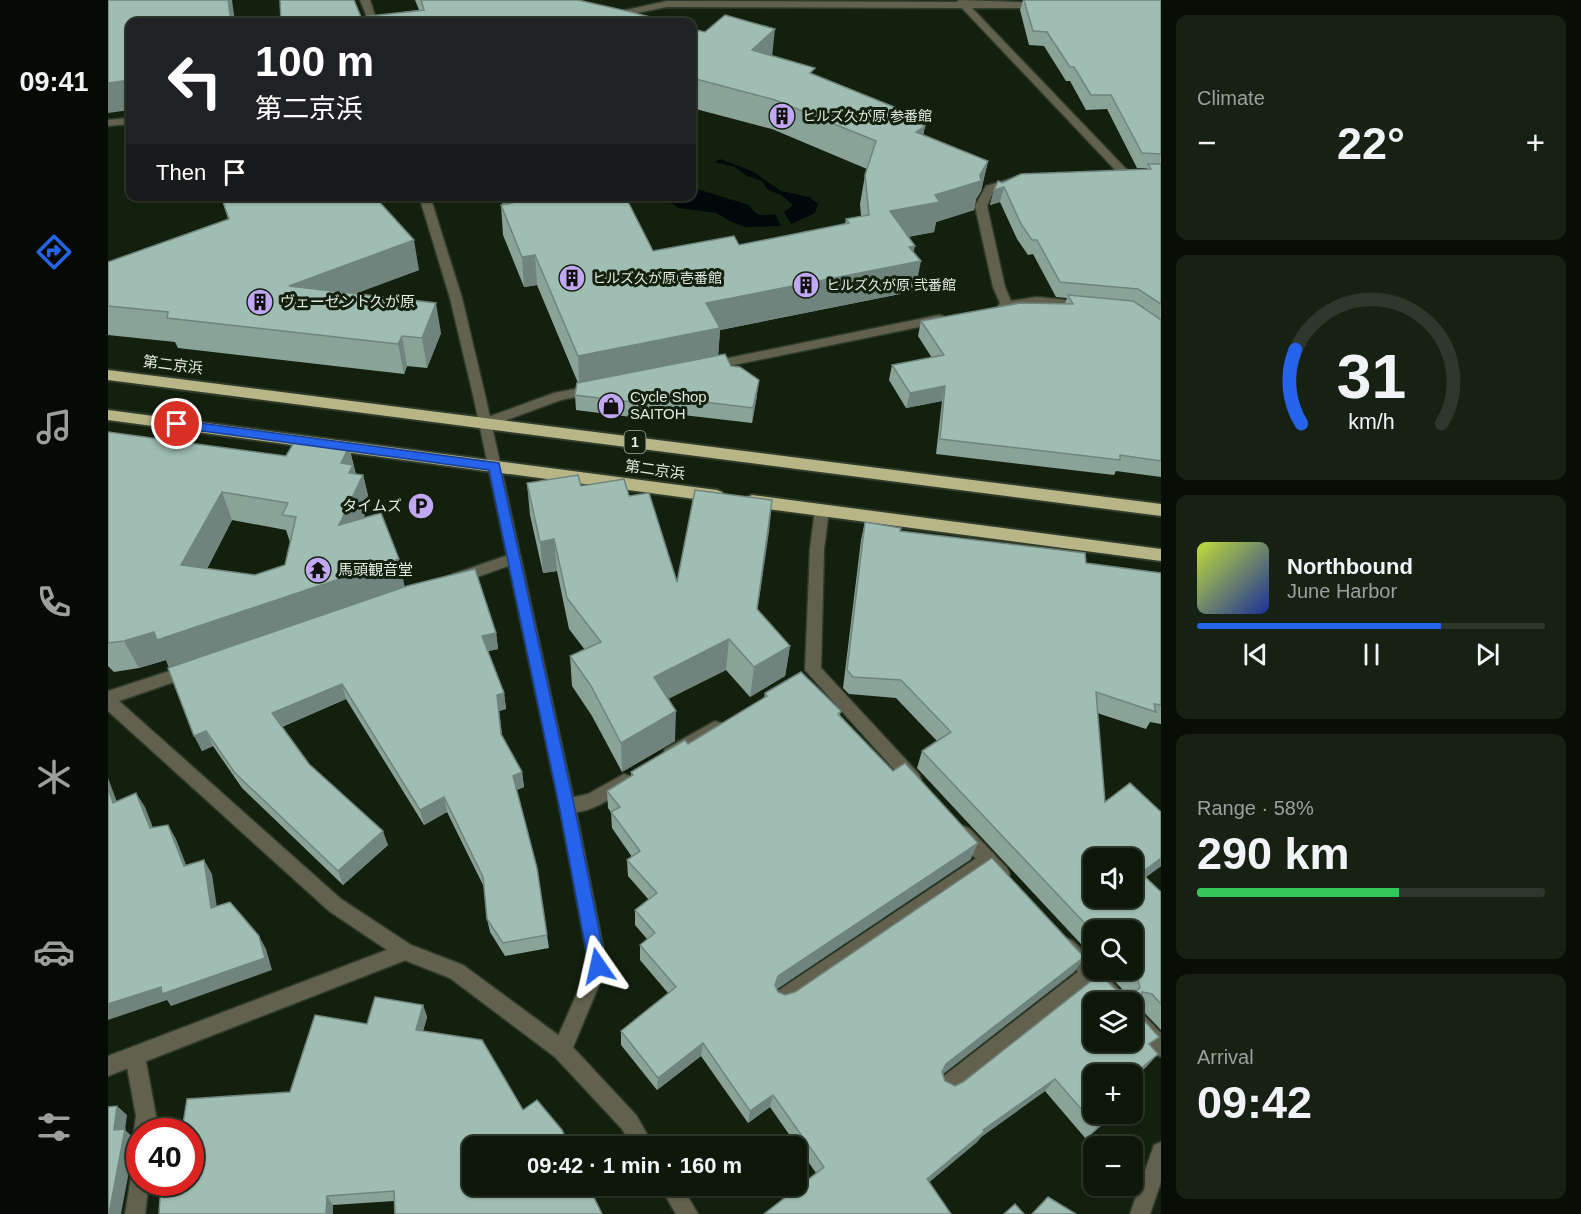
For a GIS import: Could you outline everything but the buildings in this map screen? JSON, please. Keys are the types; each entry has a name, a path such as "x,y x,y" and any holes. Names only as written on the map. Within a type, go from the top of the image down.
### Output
{"highway":[{"name":"第二京浜","path":"108,375 1161,510"},
{"name":"第二京浜","path":"108,415 1161,555"}],"street":[{"path":"365,0 372,18"},
{"path":"595,18 665,2 963,3 1057,6"},
{"path":"963,3 1126,174"},
{"path":"108,123 126,121"},
{"path":"1037,176 1013,179 990,188 981,206 999,287 1001,307 1037,301 1096,307"},
{"path":"426,201 456,298 495,466 567,805 598,966 562,1050"},
{"path":"697,368 950,317"},
{"path":"485,423 559,396 604,387"},
{"path":"822,510 808,673 924,791"},
{"path":"438,584 514,558"},
{"path":"206,664 108,700 335,905 405,952 456,971 562,1050 628,1122 637,1136"},
{"path":"659,761 731,719"},
{"path":"567,805 591,801 638,773"},
{"path":"955,825 1011,885"},
{"path":"783,998 987,859"},
{"path":"1059,938 1083,964"},
{"path":"108,1066 405,952"},
{"path":"947,1086 1083,979"},
{"path":"1098,980 1109,992"},
{"path":"1143,1028 1161,1047"},
{"path":"135,1056 146,1118"},
{"path":"1140,1214 1161,1152"},
{"path":"135,1214 137,1196"},
{"path":"676,1196 688,1214"}],"shaded area":[{"path":"720,159 752,171 781,191 809,197 818,204 815,213 791,224 784,212 793,205 781,195 768,190 762,181 747,176 735,167 715,162"},
{"path":"696,187 749,205 754,212 760,215 775,214 781,226 746,227 716,213 679,208 667,201 696,201"}],"place":[{"name":"ヒルズ久が原 参番館","path":"782,116"},
{"name":"ヒルズ久が原 壱番館","path":"572,278"},
{"name":"ヒルズ久が原 弐番館","path":"806,285"},
{"name":"ヴェーゼント久が原","path":"260,302"},
{"name":"Cycle Shop SAITOH","path":"611,406"},
{"name":"タイムズ","path":"421,506"},
{"name":"馬頭観音堂","path":"318,570"}],"route":[{"path":"177,424 495,466 567,805 598,966"}]}
